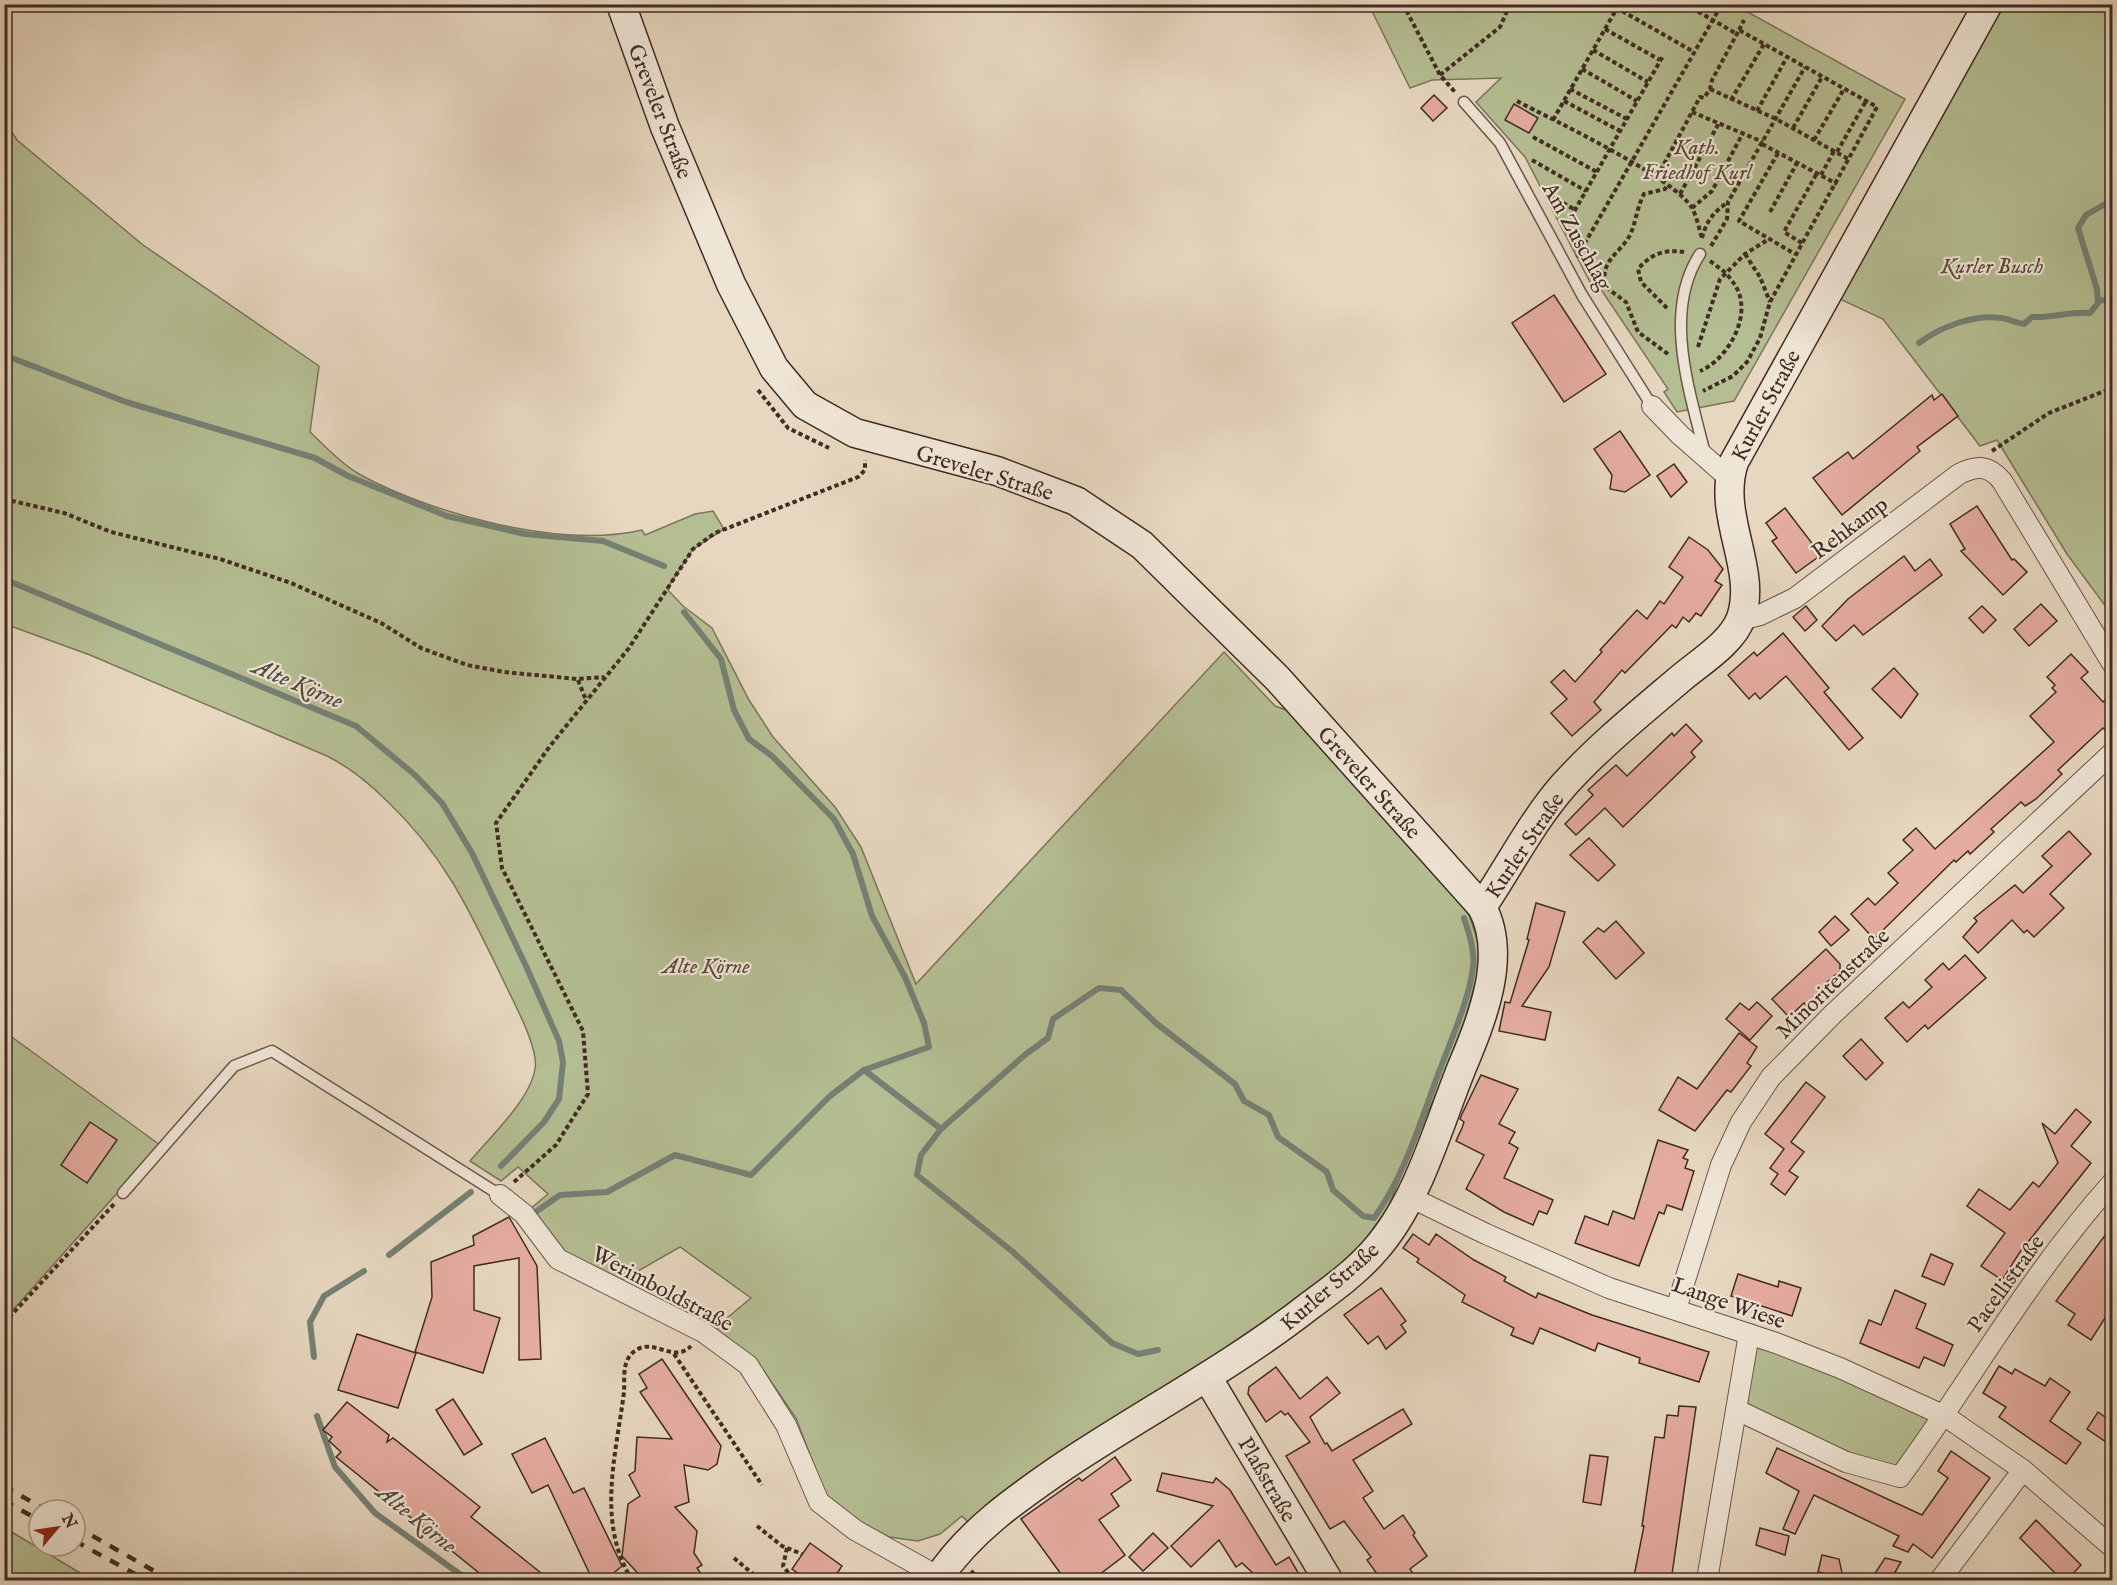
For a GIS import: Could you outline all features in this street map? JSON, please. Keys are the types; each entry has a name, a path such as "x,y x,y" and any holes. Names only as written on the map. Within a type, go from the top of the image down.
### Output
{"main road":[{"name":"Greveler Straße","path":"621,4 665,127 732,284 774,368 805,405 849,447 997,471 1066,497 1142,545 1278,679 1482,907"},
{"name":"Kurler Straße","path":"938,1579 964,1547 994,1517 1040,1482 1250,1351 1341,1282 1375,1251 1395,1224 1410,1197 1465,1061 1489,986 1494,939 1490,923 1482,907 1562,787 1622,729 1718,647 1740,620 1745,587 1730,518 1729,478 1765,402 1988,4"},
{"name":"Plaßstraße","path":"1207,1377 1328,1581"}],"street":[{"name":"Am Zuschlag","path":"1653,406 1680,435 1729,478"},
{"name":"Rehkamp","path":"1740,620 1760,615 1795,598 1959,474 1983,467"},
{"path":"1983,467 1994,471 2002,481 2112,663"},
{"name":"Minoritenstraße","path":"1676,1309 1721,1165 1741,1122 1771,1077 1833,1014 2112,753"},
{"name":"Pacellistraße","path":"1737,1410 1846,1462 1900,1477 1945,1416 2004,1323 2083,1215 2112,1183"},
{"name":"Werimboldstraße","path":"500,1195 524,1214 558,1259 703,1332 748,1365 786,1425 819,1502 855,1530 938,1579"},
{"name":"Lange Wiese","path":"1410,1197 1486,1234 1609,1287 1749,1334 1840,1368 1945,1416 2023,1470 2112,1547"},
{"path":"1707,1581 1749,1334"},
{"path":"1940,1581 2023,1470"}],"lane":[{"name":"Am Zuschlag","path":"1464,102 1500,143 1567,268 1653,406"},
{"path":"1700,254 1689,270 1680,317 1684,359 1705,457"},
{"path":"123,1193 234,1066 272,1051 500,1195"}],"path":[{"path":"1403,4 1440,75 1464,102"},
{"path":"1440,75 1500,27 1510,4"},
{"path":"1685,4 1713,21 1764,44 1877,108 1770,302 1760,338 1747,362 1726,380 1691,395"},
{"path":"1567,268 1576,258 1722,4"},
{"path":"1553,121 1618,6 1694,52"},
{"path":"1657,177 1700,97 1704,98 1710,89 1712,80 1744,20"},
{"path":"1567,224 1661,58 1605,29"},
{"path":"1731,100 1764,44"},
{"path":"1593,50 1648,82"},
{"path":"1757,111 1787,57"},
{"path":"1700,254 1706,222 1714,212 1728,202 1805,67"},
{"path":"1582,69 1637,101"},
{"path":"1792,128 1822,77"},
{"path":"1570,89 1627,119"},
{"path":"1710,89 1776,119 1850,160"},
{"path":"1814,140 1844,89"},
{"path":"1517,101 1668,185 1692,207 1702,238"},
{"path":"1564,101 1620,130"},
{"path":"1802,243 1784,232 1866,101"},
{"path":"1692,112 1743,133 1837,184"},
{"path":"1680,194 1719,123"},
{"path":"1692,207 1712,191 1743,133"},
{"path":"1533,137 1597,172"},
{"path":"1778,153 1738,221 1795,254"},
{"path":"1532,160 1586,191"},
{"path":"1770,212 1797,163"},
{"path":"1668,185 1665,189 1644,194 1628,238 1607,264 1604,281 1607,288 1626,302 1638,332 1645,340 1670,356 1684,359 1697,351 1720,279 1745,254 1769,239"},
{"path":"1550,195 1575,210"},
{"path":"1700,254 1711,246 1722,231 1727,219 1728,202"},
{"path":"1680,317 1641,282 1638,269 1647,258 1668,250 1700,254 1726,273 1738,289 1742,304 1737,328 1726,351 1711,366 1688,376"},
{"path":"1745,254 1760,277 1770,302"},
{"path":"758,388 762,398 788,428 817,444 849,447 865,461 877,464"},
{"path":"1983,467 1994,447 2049,413 2112,388"},
{"path":"500,1195 556,1145 588,1094 583,1031 502,868 496,823 550,746 629,648 693,549 715,532 858,477 865,470 865,461 849,447"},
{"path":"4,499 64,513 111,532 220,559 291,583 381,623 421,648 467,665 504,672 577,679 606,676"},
{"path":"577,679 586,701"},
{"path":"4,1323 123,1193"},
{"path":"632,1581 622,1564 611,1516 612,1471 626,1365 636,1350 646,1346 674,1354 685,1352"},
{"path":"674,1354 762,1485"},
{"path":"756,1526 787,1548 802,1554"},
{"path":"787,1548 783,1566 794,1581"},
{"path":"734,1558 760,1581"},
{"path":"4,1575 13,1581"}],"green space":[{"name":"Kath. Friedhof Kurl","path":"1369,5 1735,5 1905,99 1734,401 1677,412 1664,392 1668,389 1598,285 1593,288 1525,157 1476,102 1501,78 1432,80 1410,88"},
{"name":"Kurler Busch","path":"1998,5 2112,5 2112,615 2067,554 1997,440 1980,446 1883,319 1829,294"},
{"path":"4,120 17,140 143,245 319,366 310,432 359,474 389,489 459,514 497,524 574,535 610,535 642,530 645,535 695,514 713,511 724,529 693,549 667,589 683,606 712,628 749,700 773,737 835,807 861,847 916,984 1224,652 1275,706 1289,711 1443,882 1469,915 1479,945 1477,975 1465,1019 1387,1209 1366,1239 1334,1271 1210,1362 1031,1471 968,1522 962,1516 940,1534 918,1541 889,1537 857,1521 825,1494 796,1418 757,1361 715,1328 751,1298 680,1247 612,1286 558,1259 524,1214 548,1194 518,1167 501,1181 470,1161 508,1118 526,1093 535,1069 534,1051 521,1017 470,912 442,866 409,823 367,782 327,756 90,655 5,624"},
{"path":"5,1032 160,1145 5,1319"},
{"path":"1749,1334 1944,1417 1900,1477 1737,1410"},
{"path":"5,1528 27,1541 27,1558 55,1558 92,1580 5,1580"}],"building":[{"path":"1434,95 1447,108 1433,121 1421,108"},
{"path":"1514,104 1538,118 1529,133 1505,120"},
{"path":"1554,295 1606,374 1564,402 1512,323"},
{"path":"1942,394 1958,416 1917,447 1920,451 1842,515 1813,478 1848,452 1853,459 1932,395 1934,400"},
{"path":"1620,431 1650,475 1625,492 1610,489 1612,475 1594,449"},
{"path":"1674,464 1687,482 1671,497 1657,476"},
{"path":"1977,506 2012,560 2014,559 2027,572 2003,595 1961,551 1965,549 1950,524"},
{"path":"1785,508 1821,555 1796,573 1772,541 1777,538 1766,523"},
{"path":"1689,537 1708,550 1723,569 1715,581 1722,585 1701,616 1696,613 1689,622 1683,617 1676,628 1672,625 1625,673 1622,670 1594,702 1601,710 1572,736 1551,713 1567,699 1551,682 1564,670 1575,682 1602,652 1600,650 1637,610 1647,619 1660,601 1664,604 1683,577 1669,567"},
{"path":"1904,556 1915,571 1930,559 1942,575 1863,635 1854,625 1836,641 1822,626 1848,599"},
{"path":"2041,604 2057,621 2029,646 2014,629"},
{"path":"1806,606 1817,620 1805,631 1793,617"},
{"path":"1982,606 1996,620 1983,633 1969,618"},
{"path":"1783,633 1829,688 1824,692 1863,738 1849,750 1786,676 1760,699 1755,693 1749,699 1728,675 1754,652 1757,656"},
{"path":"2071,654 2088,672 2081,678 2103,702 2112,693 2112,737 2103,728 2058,770 2062,774 2036,799 2025,806 2021,802 1991,829 1994,832 1970,854 1968,851 1956,862 1954,860 1874,939 1851,914 1868,898 1875,905 1898,883 1888,873 1913,850 1903,840 1916,828 1935,849 2054,742 2030,716 2056,692 2052,688 2055,685 2047,677"},
{"path":"1894,668 1918,694 1901,718 1872,689"},
{"path":"1686,724 1702,741 1691,752 1695,757 1623,827 1605,808 1576,835 1565,824 1593,795 1588,790 1616,765 1627,776 1672,733 1674,736"},
{"path":"2069,831 2091,854 2050,894 2064,908 2034,937 2027,930 2024,933 2012,920 1978,953 1963,937 1977,921 1974,918 2015,885 2023,893 2052,866 2042,856"},
{"path":"1589,838 1615,865 1598,881 1570,855"},
{"path":"1536,903 1565,912 1549,967 1522,1006 1551,1012 1545,1040 1499,1031 1505,1002 1510,1003 1529,940 1527,939"},
{"path":"1835,916 1849,930 1831,946 1819,932"},
{"path":"1616,921 1644,953 1616,979 1583,942 1598,928 1604,932"},
{"path":"1826,949 1840,964 1840,971 1827,982 1830,985 1807,1006 1804,1003 1789,1017 1772,999"},
{"path":"1965,955 1986,978 1928,1029 1925,1025 1907,1042 1885,1018 1903,1002 1909,1008 1932,987 1925,980 1943,963 1949,970"},
{"path":"1757,1002 1772,1016 1750,1040 1726,1019 1740,1003 1749,1010"},
{"path":"1739,1033 1757,1047 1747,1063 1751,1066 1731,1092 1727,1090 1695,1131 1659,1110 1678,1077 1697,1089"},
{"path":"1861,1039 1883,1063 1866,1080 1843,1056"},
{"path":"1481,1075 1518,1089 1499,1124 1515,1132 1509,1143 1518,1148 1504,1178 1553,1200 1547,1214 1539,1211 1533,1225 1504,1212 1466,1189 1484,1155 1456,1141 1464,1122 1460,1119"},
{"path":"1806,1082 1825,1097 1791,1142 1804,1152 1789,1171 1798,1177 1785,1195 1771,1184 1778,1174 1770,1168 1784,1149 1765,1134"},
{"path":"2076,1109 2091,1122 2071,1146 2091,1163 2020,1252 2002,1280 1981,1266 2005,1233 1967,1206 1979,1189 2010,1210 2033,1182 2039,1187 2058,1163 2042,1123 2055,1134"},
{"path":"90,1122 117,1140 87,1183 61,1165"},
{"path":"1658,1140 1688,1150 1683,1158 1688,1160 1685,1168 1694,1171 1682,1210 1667,1205 1664,1214 1659,1212 1639,1266 1575,1243 1585,1216 1608,1225 1613,1211 1634,1219"},
{"path":"509,1217 537,1266 541,1359 519,1360 519,1258 474,1266 474,1310 500,1318 483,1373 415,1352 432,1297 431,1262 474,1245 473,1236"},
{"path":"2112,1226 2112,1307 2091,1340 2068,1325 2075,1314 2056,1301"},
{"path":"1413,1234 1429,1245 1436,1234 1474,1260 1506,1277 1504,1281 1536,1298 1538,1293 1592,1315 1709,1352 1699,1382 1639,1363 1640,1358 1598,1343 1595,1351 1540,1328 1533,1344 1511,1335 1514,1328 1462,1302 1465,1295 1417,1262 1419,1259 1403,1248"},
{"path":"1931,1254 1953,1264 1944,1285 1922,1276"},
{"path":"1738,1274 1778,1287 1779,1281 1801,1288 1792,1316 1731,1296"},
{"path":"1381,1288 1406,1321 1401,1325 1406,1332 1386,1349 1378,1336 1368,1344 1344,1315"},
{"path":"1895,1290 1926,1304 1916,1328 1953,1345 1944,1366 1924,1357 1919,1368 1860,1343 1869,1320 1881,1325"},
{"path":"357,1334 416,1353 398,1408 338,1390"},
{"path":"662,1359 721,1446 717,1464 708,1470 684,1465 689,1502 675,1507 697,1531 694,1553 702,1565 697,1568 706,1581 645,1581 622,1556 628,1504 640,1496 629,1475 635,1471 637,1437 672,1439 640,1392 647,1388 639,1374"},
{"path":"1999,1366 2012,1374 2015,1369 2045,1386 2050,1378 2070,1392 2050,1421 2081,1443 2066,1464 1999,1417 2006,1407 1983,1393"},
{"path":"1276,1367 1300,1399 1327,1377 1340,1393 1310,1417 1325,1444 1327,1443 1332,1451 1403,1409 1412,1424 1353,1460 1373,1491 1363,1498 1384,1529 1403,1515 1415,1533 1413,1535 1427,1556 1410,1569 1418,1581 1382,1581 1367,1560 1371,1557 1344,1521 1330,1529 1286,1456 1310,1442 1288,1413 1285,1415 1281,1411 1266,1422 1248,1394 1249,1387"},
{"path":"453,1399 482,1444 464,1455 436,1410"},
{"path":"347,1402 389,1435 387,1442 393,1438 480,1507 471,1517 551,1581 489,1581 336,1457 341,1452 329,1441 332,1437 323,1430"},
{"path":"1679,1406 1696,1407 1671,1581 1633,1581 1644,1526 1642,1526 1655,1437 1664,1438 1667,1415 1678,1416"},
{"path":"2098,1412 2112,1422 2112,1446 2087,1429"},
{"path":"545,1438 573,1493 584,1488 622,1566 604,1581 593,1581 548,1485 532,1493 512,1454"},
{"path":"1777,1448 1922,1515 1948,1478 1938,1471 1951,1451 1990,1478 1932,1558 1913,1544 1908,1552 1893,1546 1899,1536 1814,1495 1795,1534 1783,1529 1799,1491 1766,1473"},
{"path":"1590,1455 1608,1457 1601,1505 1583,1502"},
{"path":"1115,1457 1131,1480 1111,1494 1119,1506 1099,1520 1125,1555 1091,1581 1066,1581 1021,1519 1079,1478 1082,1481"},
{"path":"1162,1473 1213,1483 1216,1478 1230,1490 1276,1565 1289,1557 1303,1581 1252,1581 1257,1577 1242,1563 1236,1567 1219,1540 1191,1567 1171,1546 1213,1506 1157,1491"},
{"path":"2036,1520 2081,1565 2066,1581 2063,1581 2020,1538"},
{"path":"1760,1528 1789,1536 1785,1555 1756,1545"},
{"path":"1153,1533 1168,1548 1143,1571 1129,1557"},
{"path":"810,1543 842,1566 832,1581 809,1581 792,1569"},
{"path":"1822,1555 1839,1559 1843,1577 1818,1572"},
{"path":"1885,1558 1901,1562 1890,1581 1870,1581"}],"waterway":[{"path":"1919,343 1947,327 1980,318 2001,318 2024,324 2032,317 2090,313 2098,303 2097,289 2078,228 2086,215 2112,200"},
{"path":"2098,300 2112,301"},
{"path":"4,355 126,402 315,458 348,476 447,516 525,534 603,541 664,566"},
{"name":"Alte Körne","path":"4,579 356,726 415,775 442,803 472,853 526,966 559,1041 563,1062 559,1099 544,1122 501,1166"},
{"path":"537,1211 560,1195 607,1192 675,1155 751,1175 830,1096 864,1070 929,1047 924,1023 905,977 872,916 853,854 834,819 772,756 749,739 734,710 721,659 684,612"},
{"path":"1158,1350 1138,1354 1112,1343 1013,1252 917,1175 921,1155 941,1129 1026,1054 1048,1038 1053,1019 1099,988 1121,990 1157,1024 1235,1084 1244,1101 1269,1115 1278,1137 1327,1172 1333,1190 1363,1216 1374,1218 1395,1184 1411,1148 1468,992 1473,955 1464,918"},
{"path":"864,1070 941,1129"},
{"name":"Alte Körne","path":"389,1255 471,1192"},
{"name":"Alte Körne","path":"314,1357 310,1322 324,1296 364,1271"},
{"name":"Alte Körne","path":"317,1416 335,1467 375,1513 468,1580"}],"railway":[{"path":"4,1486 27,1499"},
{"path":"4,1501 27,1513"},
{"path":"87,1533 170,1580"},
{"path":"87,1548 146,1580"}]}
